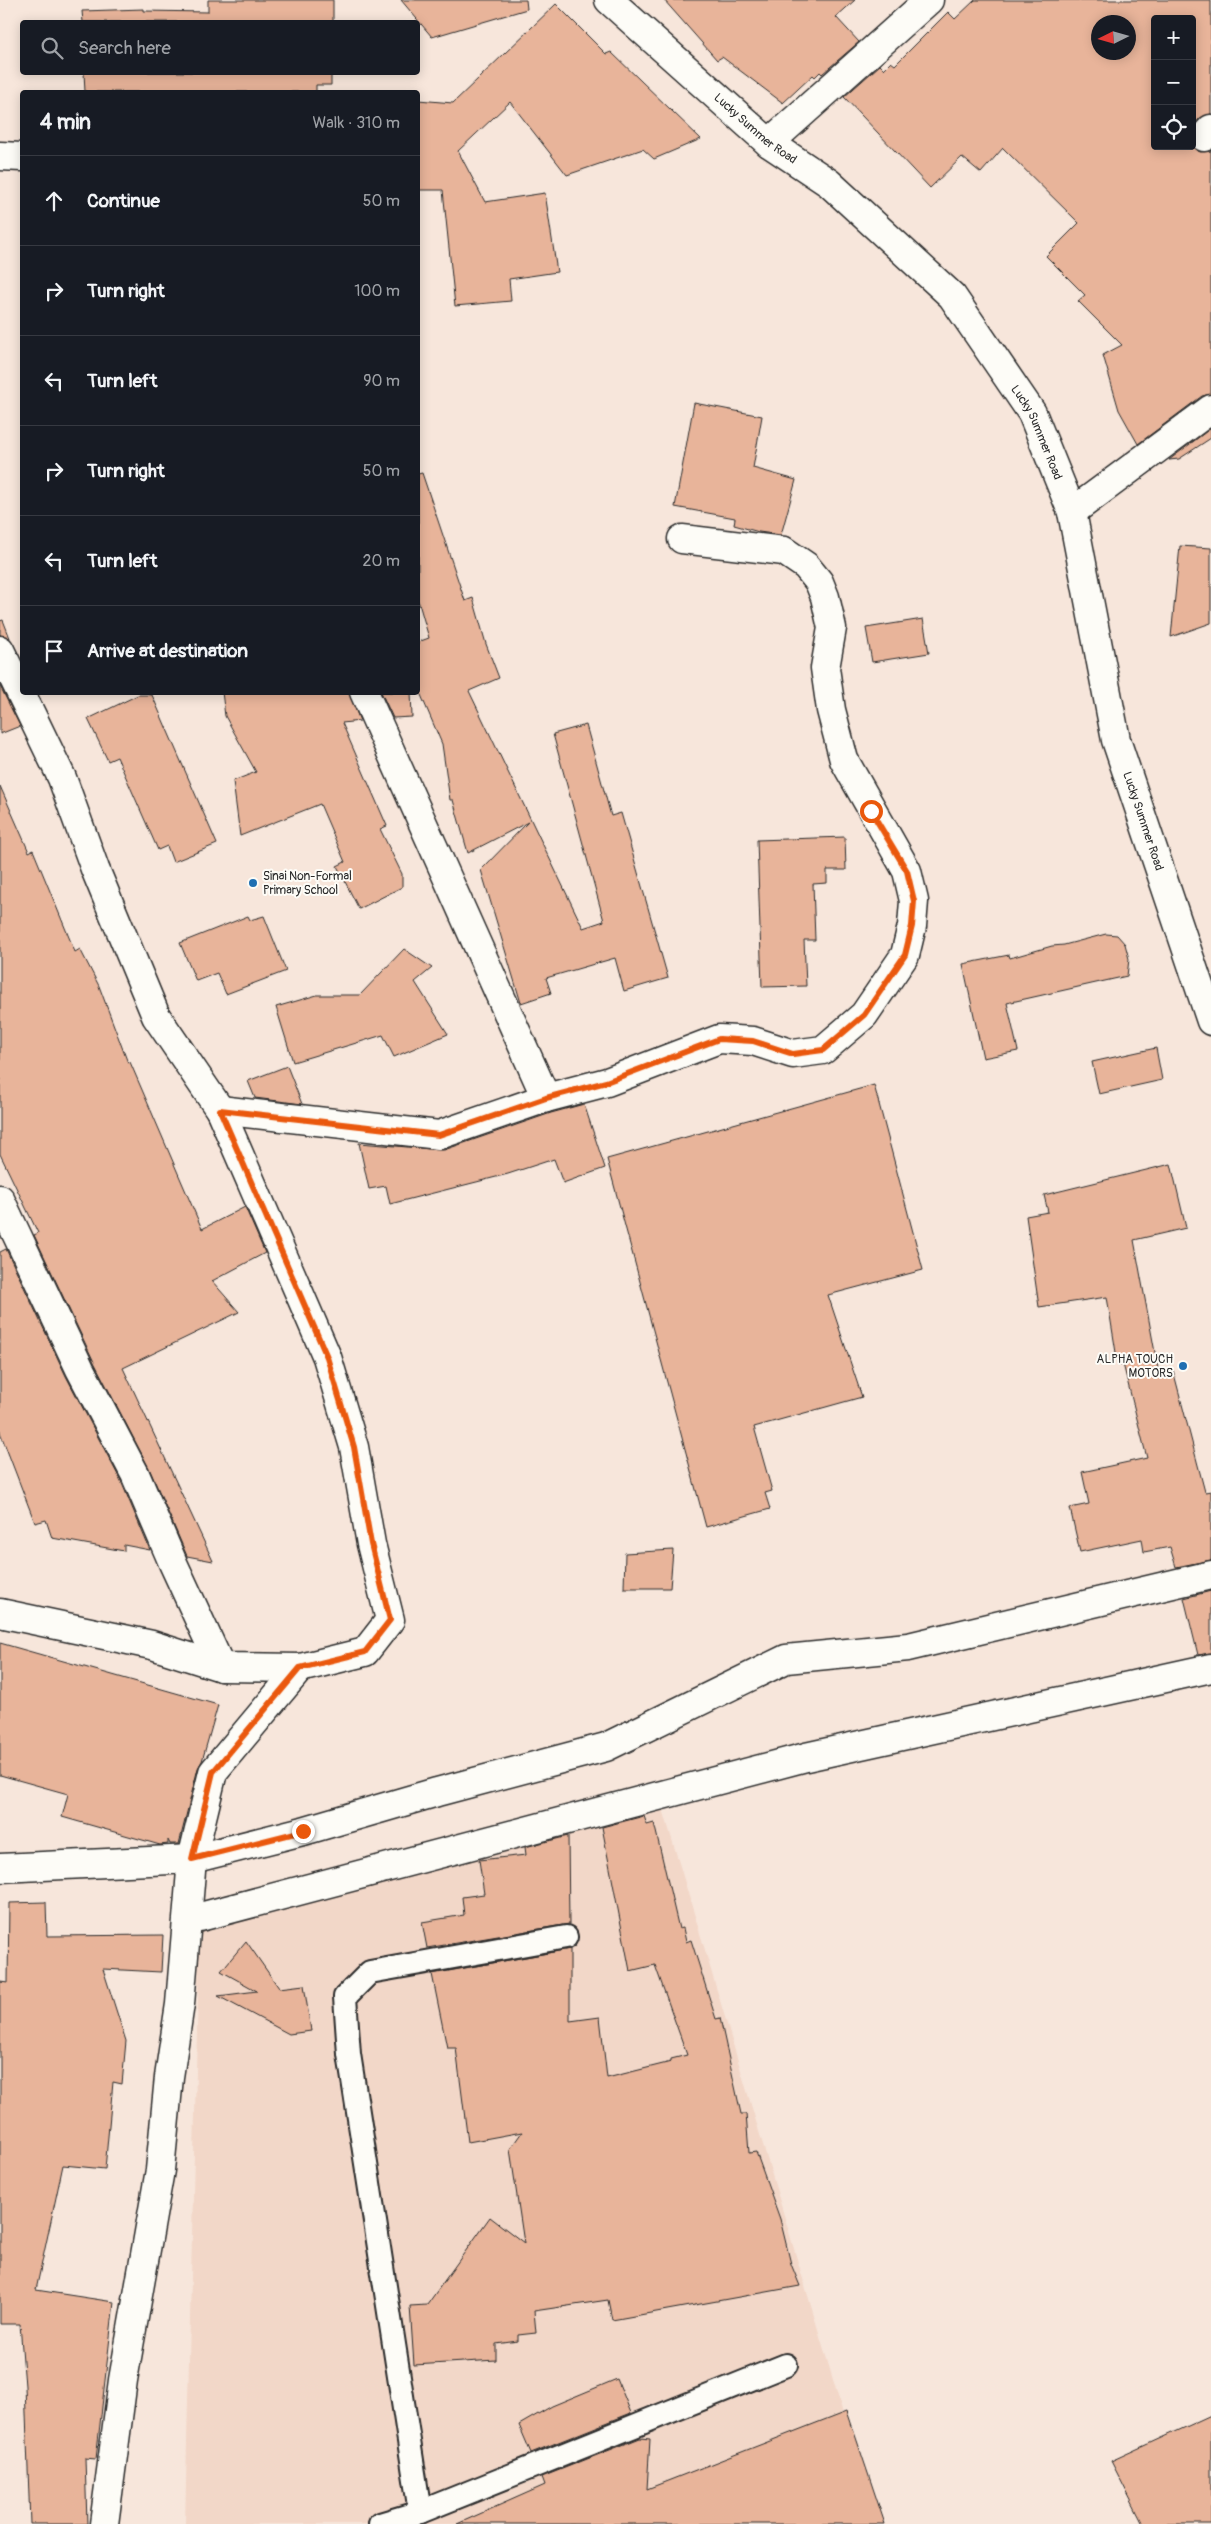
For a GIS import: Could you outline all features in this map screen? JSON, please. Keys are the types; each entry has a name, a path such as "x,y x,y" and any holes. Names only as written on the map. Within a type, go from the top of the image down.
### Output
{"street":[{"name":"Lucky Summer Road","path":"609,0 768,143 830,183 952,296 1032,413 1072,512 1116,740 1211,1021"},
{"path":"768,143 929,0"},
{"path":"0,156 20,157"},
{"path":"1072,512 1211,409"},
{"path":"220,1110 439,1135 546,1098 606,1082 719,1039 753,1041 793,1054 823,1050 864,1015 905,955 912,926 914,901 907,871 844,760 831,710 825,668 832,628 825,597 818,582 806,566 784,551 682,539"},
{"path":"0,650 20,691"},
{"path":"0,1613 152,1645 221,1667 300,1668 365,1652 390,1620 371,1544 354,1447 327,1357 220,1110 156,1016 95,869 62,778 22,695"},
{"path":"365,695 546,1098"},
{"path":"0,1199 80,1369 135,1474 172,1563 221,1667"},
{"path":"0,1868 192,1859 303,1831 437,1792 606,1748 786,1659 908,1647 1122,1594 1211,1575"},
{"path":"104,2524 123,2380 160,2170 169,2077 180,2004 192,1859 213,1772 300,1668"},
{"path":"200,1916 806,1757 1211,1668"}],"lane":[{"path":"420,2512 349,2054 345,1997 370,1972 566,1938"},
{"path":"380,2524 420,2512 786,2365"}],"shaded area":[{"path":"657,1789 876,2524 185,2524 200,1907"}],"building":[{"path":"208,0 333,0 333,20 83,20 82,11 144,9 144,11 208,12"},
{"path":"401,0 526,0 527,9 432,37 420,23 420,20 418,20"},
{"path":"664,0 855,0 836,17 859,42 822,74 820,72 815,77 813,75 783,103 722,57 717,60"},
{"path":"975,0 1211,0 1211,114 1200,118 1196,122 1196,15 1151,15 1151,150 1196,149 1200,152 1211,151 1211,394 1202,396 1138,444 1119,410 1103,355 1122,345 1078,301 1085,295 1046,256 1079,223 1003,148 981,173 962,157 930,188 844,97 880,65 884,69 891,62 895,65 948,12 955,19"},
{"path":"556,4 606,54 611,52 701,139 654,159 643,149 567,175 510,102 458,151 485,202 545,193 557,272 509,279 511,301 455,306 443,190 420,190 420,100 453,103"},
{"path":"84,75 331,75 331,85 316,85 316,90 85,90"},
{"path":"694,403 762,416 753,468 796,480 781,535 759,532 734,525 735,518 675,507"},
{"path":"1211,428 1211,438 1179,459 1169,460"},
{"path":"422,473 465,601 473,598 486,644 499,678 469,691 583,928 604,921 553,734 586,725 611,816 621,813 668,978 624,991 615,958 546,978 551,993 521,1003 481,870 528,822 468,853 453,800 450,800 442,744 420,693 420,641 429,638 420,607 420,474"},
{"path":"1180,546 1211,548 1211,623 1171,637"},
{"path":"923,619 929,653 872,662 866,628"},
{"path":"3,620 10,638 0,635 0,621"},
{"path":"0,686 20,726 0,734"},
{"path":"138,695 152,695 217,844 173,862 167,846 158,850 117,757 108,761 88,719"},
{"path":"222,695 350,695 360,721 342,723 387,826 380,829 402,874 402,887 359,909 337,866 345,862 320,804 240,836 233,781 256,772 225,716"},
{"path":"382,695 411,695 412,717 393,718"},
{"path":"0,786 29,852 33,850 75,952 80,949 99,986 128,1063 130,1062 202,1229 245,1207 265,1253 212,1281 239,1312 123,1368 213,1561 187,1556 149,1468 94,1362 34,1235 38,1233 0,1154"},
{"path":"845,837 846,870 827,870 827,883 813,884 815,940 804,940 806,986 762,987 757,840"},
{"path":"248,916 250,920 264,916 286,971 226,994 217,973 196,981 180,943"},
{"path":"1106,934 1117,935 1125,944 1129,959 1127,976 1007,1003 1018,1051 983,1058 963,964 1009,955 1010,958"},
{"path":"404,949 432,968 415,982 448,1034 394,1057 383,1035 293,1062 276,1007 317,995 360,995"},
{"path":"1156,1048 1162,1080 1099,1094 1092,1062"},
{"path":"287,1066 302,1104 255,1098 248,1081"},
{"path":"874,1085 923,1270 828,1295 862,1397 754,1427 772,1491 765,1493 770,1509 706,1527 607,1159"},
{"path":"584,1104 605,1168 563,1183 554,1159 508,1174 390,1204 386,1186 369,1189 359,1143 444,1150 551,1113"},
{"path":"1171,1164 1186,1228 1134,1240 1159,1374 1173,1370 1205,1492 1211,1491 1211,1560 1176,1567 1170,1547 1144,1552 1142,1539 1080,1552 1070,1508 1089,1504 1082,1472 1147,1458 1123,1364 1118,1365 1107,1297 1039,1307 1026,1216 1048,1212 1044,1195"},
{"path":"6,1249 66,1376 121,1481 150,1550 124,1545 124,1551 52,1538 46,1520 35,1523 0,1432 0,1252"},
{"path":"673,1550 670,1588 624,1588 625,1553"},
{"path":"1211,1591 1211,1653 1198,1655 1184,1598"},
{"path":"0,1643 218,1705 202,1761 198,1768 179,1844 170,1844 168,1840 168,1844 160,1845 62,1817 68,1794 0,1775"},
{"path":"644,1816 647,1825 654,1823 679,1929 683,1928 686,1942 691,1940 716,2019 720,2018 741,2114 746,2114 749,2153 756,2152 780,2219 791,2264 800,2286 612,2320 608,2300 534,2311 536,2333 518,2335 518,2341 496,2344 496,2360 414,2365 410,2306 427,2305 490,2217 524,2243 510,2149 522,2132 468,2142 456,2048 447,2048 432,1974 570,1949 570,2021 600,2017 607,2078 671,2062 671,2059 687,2055 655,1965 630,1971 602,1827"},
{"path":"568,1836 569,1924 427,1948 422,1922 464,1915 462,1897 484,1894 479,1860 526,1855 525,1847"},
{"path":"46,1902 47,1936 163,1935 161,1972 103,1969 126,2041 122,2084 113,2082 105,2169 63,2165 36,2290 114,2302 96,2459 85,2458 87,2524 30,2524 25,2386 20,2324 0,2324 0,1982 8,1983 9,1903"},
{"path":"246,1941 279,1988 304,1985 311,2031 289,2034 218,1996 257,1991 221,1971"},
{"path":"617,2379 631,2413 531,2453 519,2425 552,2406"},
{"path":"847,2411 885,2524 457,2524 545,2485 542,2477 640,2438 650,2439 647,2489"},
{"path":"1211,2415 1211,2524 1143,2524 1111,2461"}],"place":[{"name":"Sinai Non-Formal Primary School","path":"253,883"},
{"name":"ALPHA TOUCH MOTORS","path":"1183,1366"}],"route":[{"path":"303,1831 192,1859 213,1772 300,1668 365,1652 390,1620 371,1544 354,1447 327,1357 220,1110 439,1135 546,1098 606,1082 719,1039 753,1041 793,1054 823,1050 864,1015 905,955 912,926 914,901 907,871 871,811"}]}
